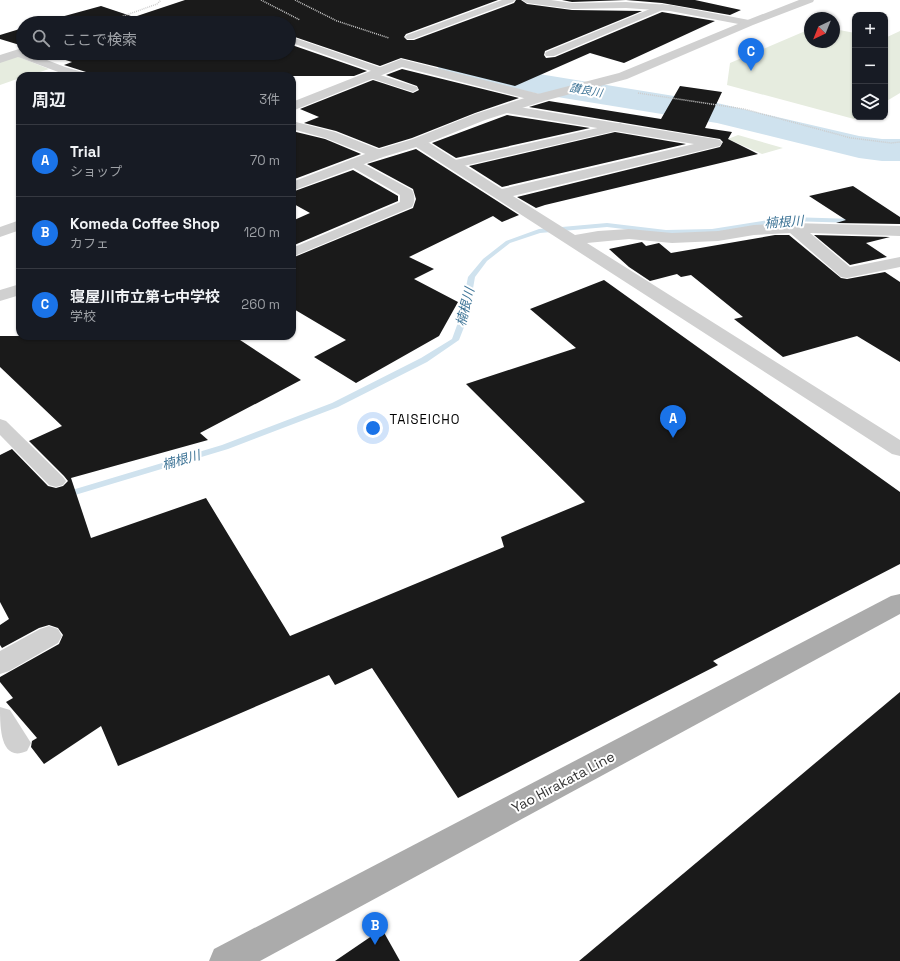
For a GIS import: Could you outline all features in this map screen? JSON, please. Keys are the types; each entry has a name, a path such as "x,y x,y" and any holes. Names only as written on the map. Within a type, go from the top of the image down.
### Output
{"main road":[{"name":"Yao Hirakata Line","path":"226,961 900,603"}],"street":[{"path":"527,0 554,2 572,6 626,4 662,7 749,23"},
{"path":"296,185 378,154 418,142 506,109 539,98 623,76 808,0"},
{"path":"0,59 16,54"},
{"path":"36,60 68,72"},
{"path":"296,105 401,63 539,98"},
{"path":"501,194 715,143 506,109"},
{"path":"296,126 330,135 378,154"},
{"path":"418,142 570,237 900,449"},
{"path":"0,232 16,226"},
{"path":"570,237 629,234 672,238 718,236 754,230 794,228 900,230"},
{"path":"794,228 847,273 900,262"},
{"path":"0,296 16,290"},
{"path":"0,664 49,636"},
{"path":"0,718 17,743"}],"lane":[{"path":"410,37 510,0"},
{"path":"550,54 662,7"},
{"path":"296,42 413,89"},
{"path":"455,164 620,127"},
{"path":"296,251 407,204 407,193 354,163"},
{"path":"0,425 56,481"}],"path":[{"path":"124,16 157,4 161,0"},
{"path":"637,93 744,109 850,138 891,143 900,142"}],"shaded area":[{"path":"840,30 852,32 852,118 727,85 730,63 804,32 804,48 840,48"},
{"path":"900,31 900,93 888,100 888,48 888,37"},
{"path":"16,56 16,60 26,60 49,69 40,72 16,72 16,79 0,85 0,61"},
{"path":"738,135 783,148 762,154 728,139"}],"building":[{"path":"185,0 498,0 406,34 404,37 407,40 414,40 514,3 516,0 521,0 527,4 572,10 642,11 545,51 544,55 546,58 555,57 662,12 715,21 624,63 590,53 515,86 401,58 380,66 296,37 296,16 137,16"},
{"path":"562,0 626,0 572,2"},
{"path":"626,0 695,0 741,10 730,15 662,3"},
{"path":"101,6 131,16 65,16"},
{"path":"16,30 16,44 0,39 0,35"},
{"path":"296,46 367,71 354,76 296,76 296,72 86,72 64,65 72,62 66,60 296,60"},
{"path":"402,69 519,98 475,113 412,138 379,148 336,131 304,123 319,117 300,109 373,80 413,93 419,90 417,86 386,75"},
{"path":"680,86 722,92 705,128 732,132 728,139 758,154 536,208 517,197 720,147 723,142 720,139 529,107 549,101 661,119"},
{"path":"507,115 590,128 456,158 432,143"},
{"path":"296,132 325,139 361,154 296,178"},
{"path":"615,132 686,144 502,187 469,166"},
{"path":"416,149 519,215 502,222 493,216 409,257 434,269 414,279 458,302 439,336 356,383 314,357 346,340 296,310 296,256 413,208 416,199 413,189 367,164"},
{"path":"353,170 398,196 398,201 296,244 296,219 310,213 296,205 296,191"},
{"path":"853,186 900,217 900,224 836,223 846,220 809,196"},
{"path":"775,235 789,235 841,278 847,279 885,272 900,282 900,362 857,336 783,357 734,319 743,317 691,275 681,277 677,274 650,281 629,267 609,249 642,242 646,246 659,243 671,253"},
{"path":"814,235 890,237 866,243 887,257 850,265"},
{"path":"604,280 900,492 900,564 713,661 718,665 458,798 372,668 335,685 329,675 118,766 101,726 44,764 31,747 32,741 37,738 6,702 13,698 0,682 0,677 59,644 63,635 58,628 49,625 39,628 2,648 0,645 0,625 9,619 0,602 0,455 12,449 48,486 56,488 63,486 68,481 29,441 62,426 0,367 0,336 16,336 16,340 240,340 301,380 200,433 208,440 71,478 91,538 206,498 290,636 504,547 501,537 585,502 466,384 576,348 530,309"},
{"path":"900,692 900,961 579,961"},
{"path":"382,929 400,961 335,961"}],"waterway":[{"name":"讃良川","path":"450,63 494,75 539,84 717,113 859,147 882,150 900,150"},
{"name":"楠根川","path":"65,495 225,447 335,405 424,360 455,340 464,317 472,277 485,260 508,242 539,231 607,225 666,232 712,231 788,219 856,221"}],"place":[{"name":"寝屋川市立第七中学校","path":"751,71"},
{"name":"Trial","path":"673,438"},
{"name":"Komeda Coffee Shop","path":"375,945"}],"district":[{"name":"TAISEICHO","path":"425,419"}]}
